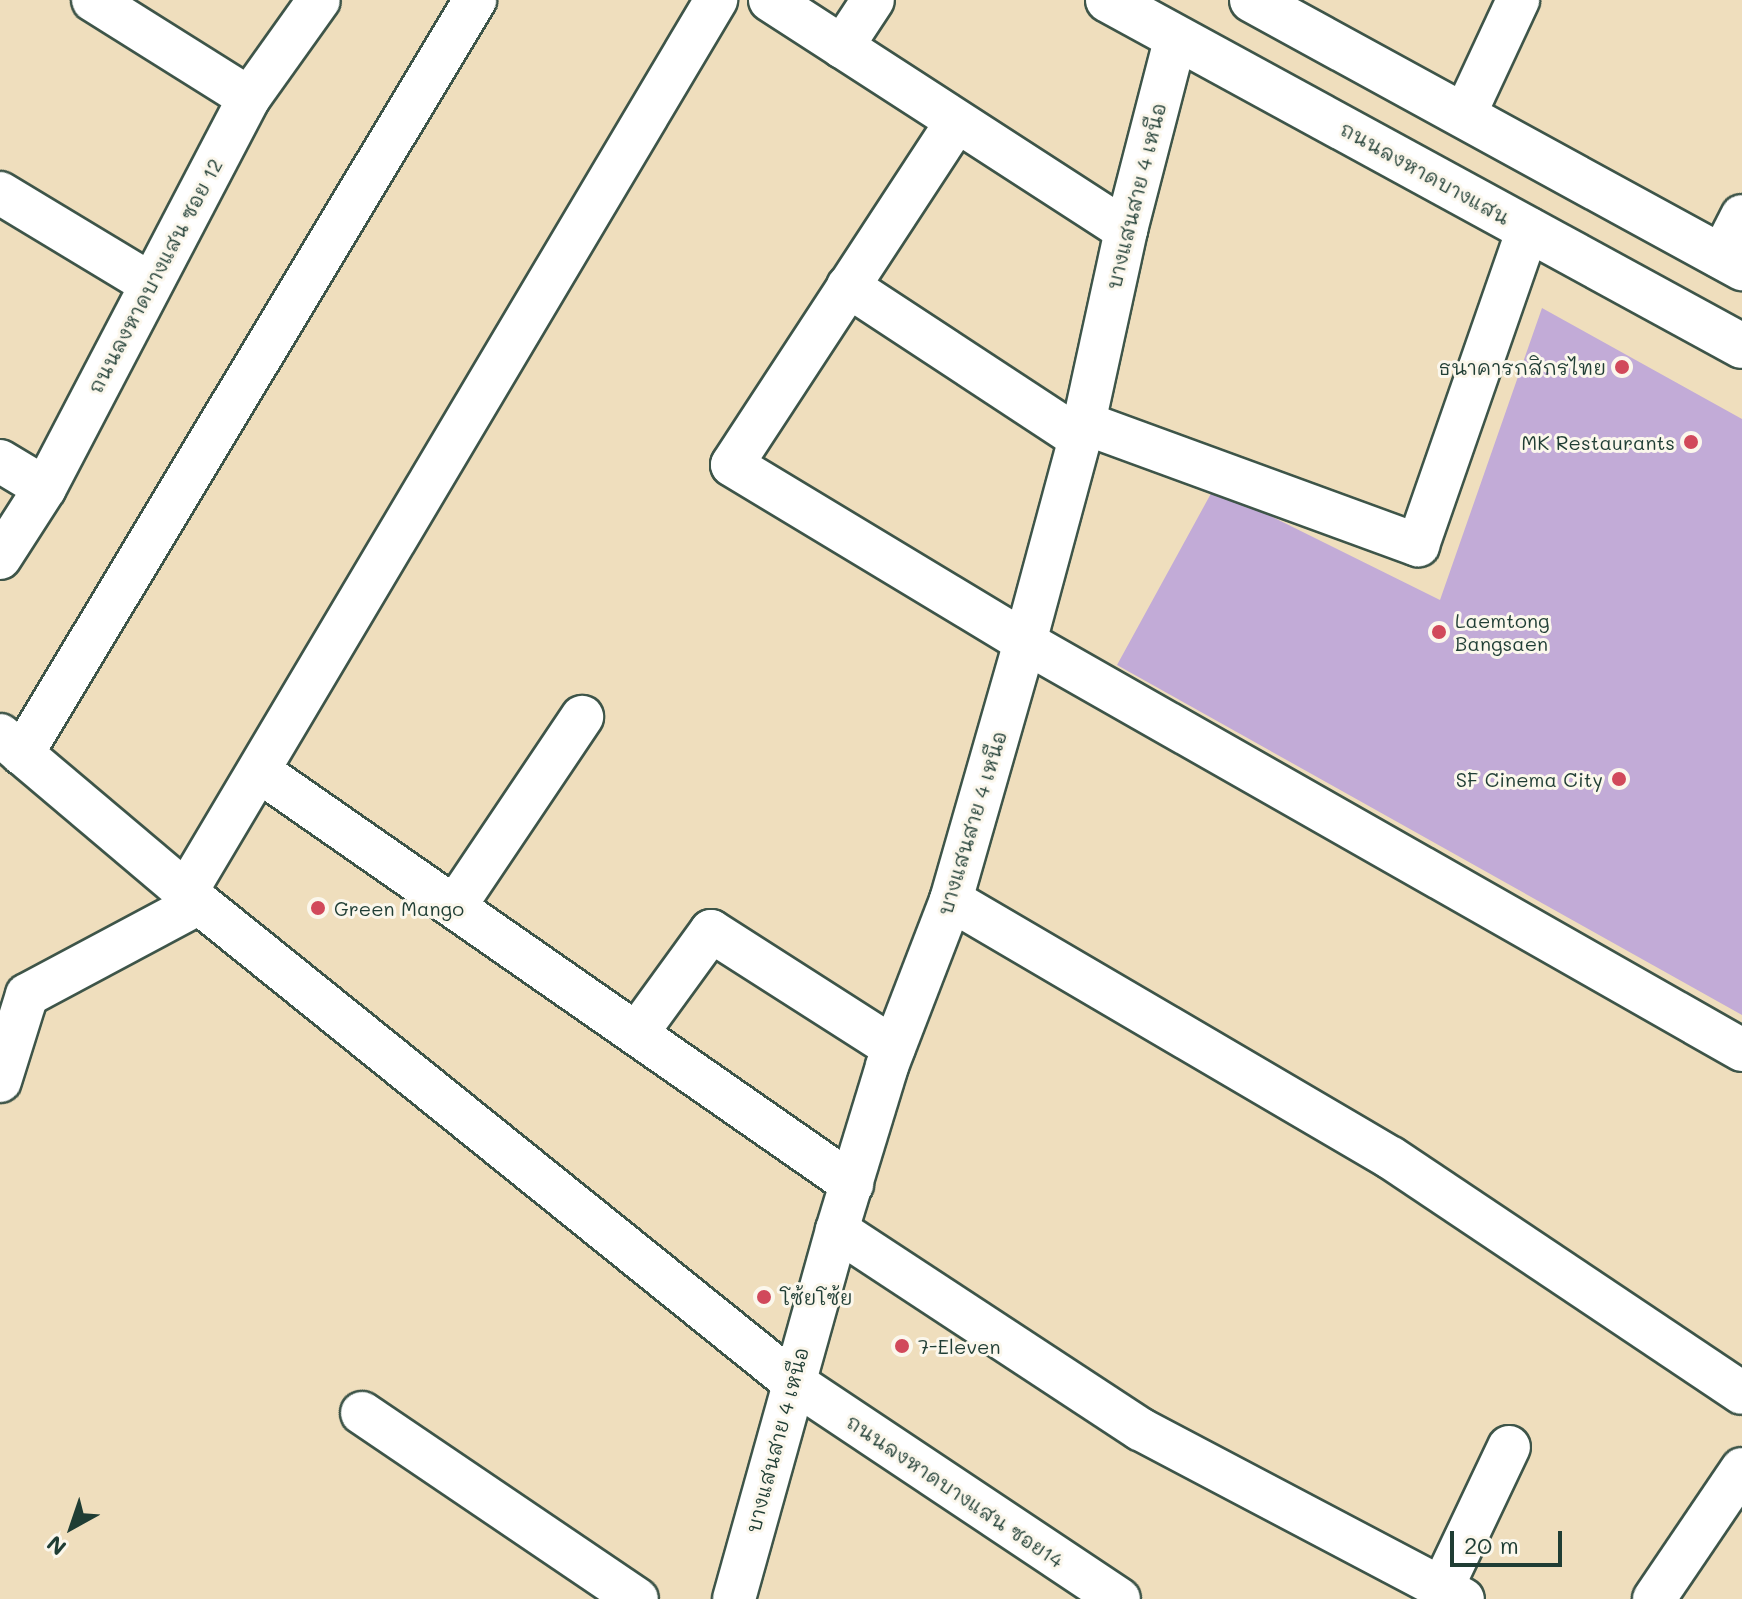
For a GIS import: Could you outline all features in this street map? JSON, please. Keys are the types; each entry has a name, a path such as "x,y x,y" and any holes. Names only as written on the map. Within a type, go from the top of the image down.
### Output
{"main road":[{"name":"ถนนลงหาดบางแสน","path":"1108,0 1742,346"},
{"path":"1252,0 1732,262"}],"street":[{"path":"93,0 144,13 249,98"},
{"name":"ถนนลงหาดบางแสน ซอย 12","path":"0,558 45,488 149,283 249,98 319,0"},
{"path":"11,745 475,0"},
{"path":"0,1081 27,995 193,898 259,771 716,0"},
{"path":"770,0 955,124 1126,230"},
{"path":"842,47 873,0"},
{"path":"1464,116 1518,0"},
{"name":"บางแสนสาย 4 เหนือ","path":"734,1599 792,1381 837,1230 894,1048 951,900 1025,642 1082,430 1126,230 1176,37"},
{"path":"955,124 732,465 1025,642 1742,1050"},
{"path":"0,193 149,283"},
{"path":"1732,262 1742,216"},
{"path":"848,286 1082,430 1140,444 1418,545 1528,229"},
{"path":"0,461 45,488"},
{"path":"464,912 582,717"},
{"name":"ถนนลงหาดบางแสน ซอย14","path":"11,745 193,898 792,1381 1074,1586 1119,1599"},
{"path":"259,771 852,1184"},
{"path":"951,900 1391,1158 1742,1393"},
{"path":"637,1033 711,931 894,1048"},
{"path":"837,1230 1140,1429 1452,1593 1509,1447"},
{"path":"362,1413 637,1599"},
{"path":"1654,1599 1742,1469"}],"building":[{"name":"Laemtong Bangsaen","path":"1542,308 1742,419 1742,1015 1117,665 1214,488 1440,600"}],"place":[{"name":"ธนาคารกสิกรไทย","path":"1622,367"},
{"name":"MK Restaurants","path":"1691,442"},
{"name":"Laemtong Bangsaen","path":"1439,632"},
{"name":"SF Cinema City","path":"1619,779"},
{"name":"Green Mango","path":"318,908"},
{"name":"โซ้ยโซ้ย","path":"764,1297"},
{"name":"7-Eleven","path":"902,1346"}]}
